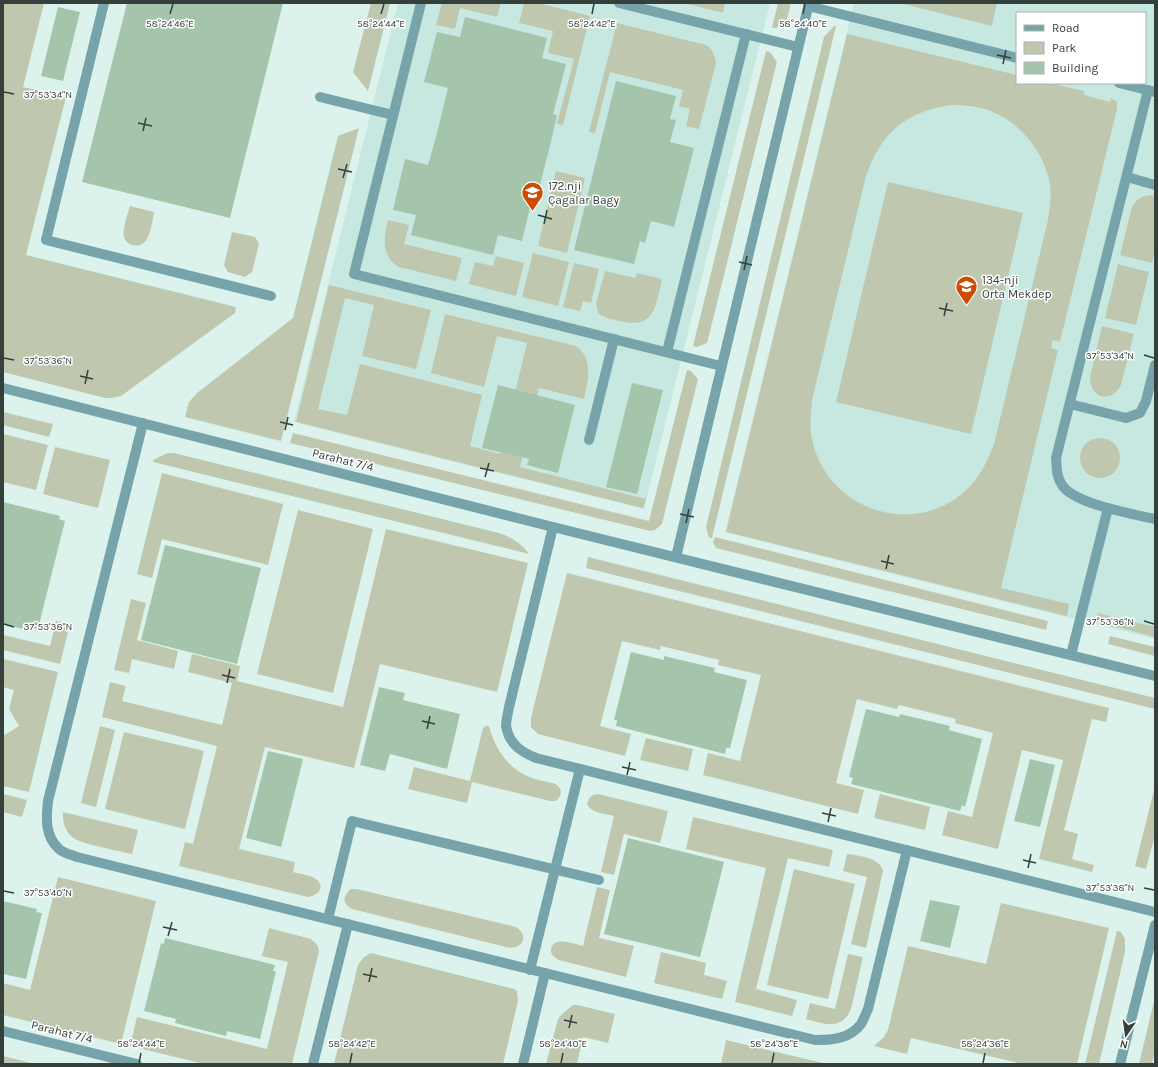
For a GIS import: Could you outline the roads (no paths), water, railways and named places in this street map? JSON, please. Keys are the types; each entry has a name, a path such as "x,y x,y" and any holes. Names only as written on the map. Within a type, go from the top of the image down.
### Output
{"street":[{"path":"104,3 46,240 271,296"},
{"path":"421,3 354,274 722,366"},
{"path":"619,3 798,47"},
{"path":"676,557 808,4 1016,58"},
{"path":"667,352 746,34"},
{"path":"1123,84 1152,91 1127,177 1056,458 1057,474 1063,486 1077,498 1108,508 1155,519"},
{"path":"320,97 393,115"},
{"path":"1127,177 1155,185"},
{"path":"589,440 614,339"},
{"path":"1070,404 1126,418 1140,413 1146,401 1155,365"},
{"name":"Parahat 7/4","path":"3,388 553,527 1155,676"},
{"path":"143,423 48,801 46,819 49,835 60,850 77,857 815,1040 832,1040 850,1035 861,1024 868,1009 907,850"},
{"path":"1071,655 1108,508"},
{"path":"553,527 509,707 506,725 510,739 521,751 536,758 1155,912"},
{"path":"530,970 580,769"},
{"path":"328,919 352,821 599,880"},
{"path":"313,1064 348,924"},
{"path":"1120,1064 1155,925"},
{"path":"523,1064 545,973"},
{"name":"Parahat 7/4","path":"3,1031 137,1064"}],"place":[{"name":"172.nji Çagalar Bagy","path":"532,212"},
{"name":"134-nji Orta Mekdep","path":"967,306"}]}
